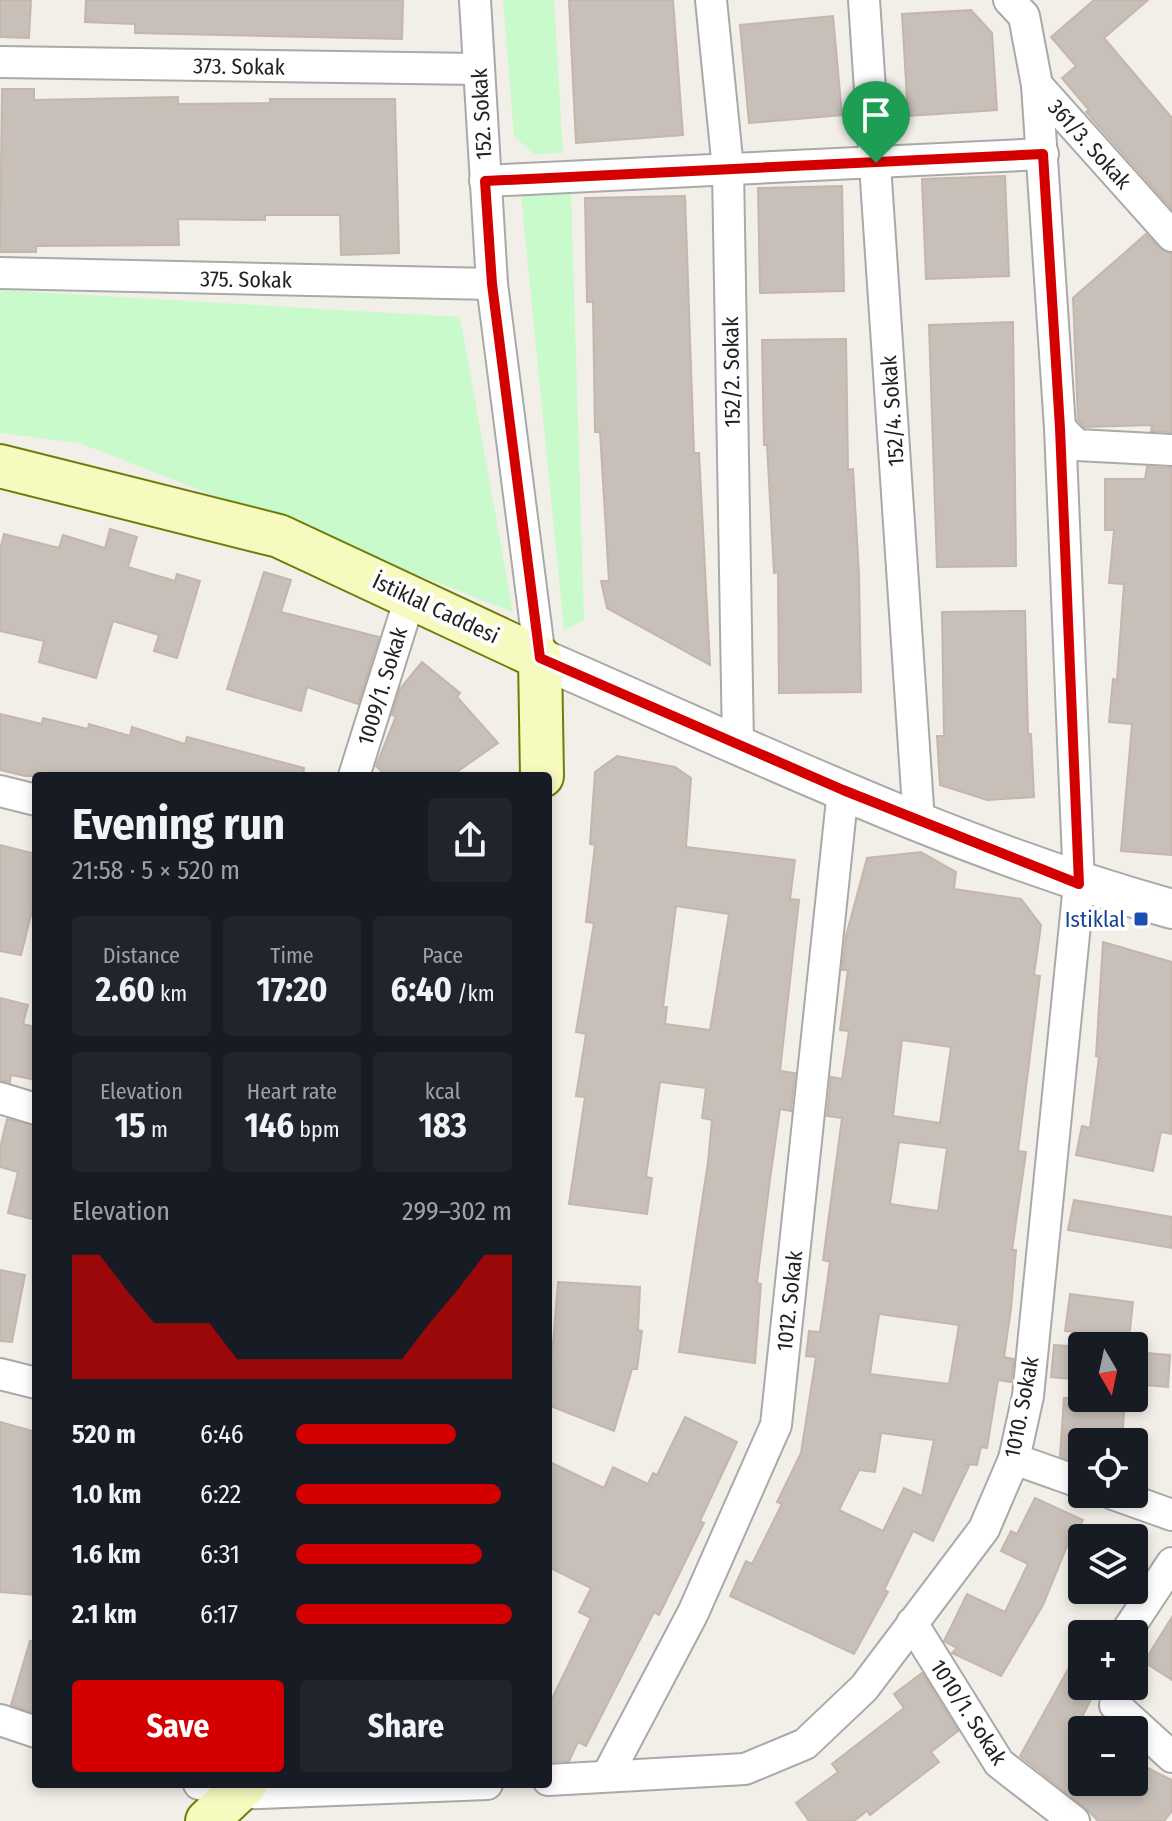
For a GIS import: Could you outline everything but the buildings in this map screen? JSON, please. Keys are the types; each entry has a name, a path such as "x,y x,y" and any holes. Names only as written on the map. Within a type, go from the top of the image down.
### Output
{"main road":[{"name":"İstiklal Caddesi","path":"0,466 279,536 411,595 540,658"},
{"path":"540,658 542,772"}],"street":[{"name":"152. Sokak","path":"475,0 492,284 540,658"},
{"name":"152/2. Sokak","path":"711,0 728,169 738,744"},
{"name":"152/4. Sokak","path":"864,0 919,822"},
{"name":"361/3. Sokak","path":"1009,0 1024,16 1037,85 1172,236"},
{"name":"373. Sokak","path":"0,62 478,69"},
{"name":"1010. Sokak","path":"552,1780 745,1769 805,1744 864,1688 984,1529 1014,1459 1028,1396 1079,884 1060,428 1037,85"},
{"path":"485,181 1043,154"},
{"name":"375. Sokak","path":"0,273 492,284"},
{"path":"1060,428 1077,445 1172,450"},
{"name":"1009/1. Sokak","path":"355,772 411,595"},
{"name":"İstiklal Caddesi","path":"540,658 919,822 1079,884 1172,909"},
{"name":"1012. Sokak","path":"607,1776 693,1613 776,1425 843,790"},
{"path":"0,791 32,799"},
{"path":"0,1098 32,1108"},
{"path":"0,1374 32,1382"},
{"path":"1014,1459 1068,1478"},
{"path":"1148,1506 1172,1515"},
{"path":"1134,1620 1172,1563"},
{"name":"1010/1. Sokak","path":"912,1623 999,1763 1074,1821"},
{"path":"1116,1700 1115,1705 1172,1757"},
{"path":"0,1720 32,1731"},
{"path":"221,1796 378,1788"}],"green space":[{"path":"503,0 554,0 563,153 534,154 514,136"},
{"path":"571,192 584,620 564,630 521,195"},
{"path":"0,290 460,317 513,612 79,443 0,433"}],"place":[{"name":"Istiklal","path":"1141,919"}],"route":[{"path":"1043,154 1060,428 1079,884 919,822 540,658 492,284 485,181 876,163 1043,154"}]}
